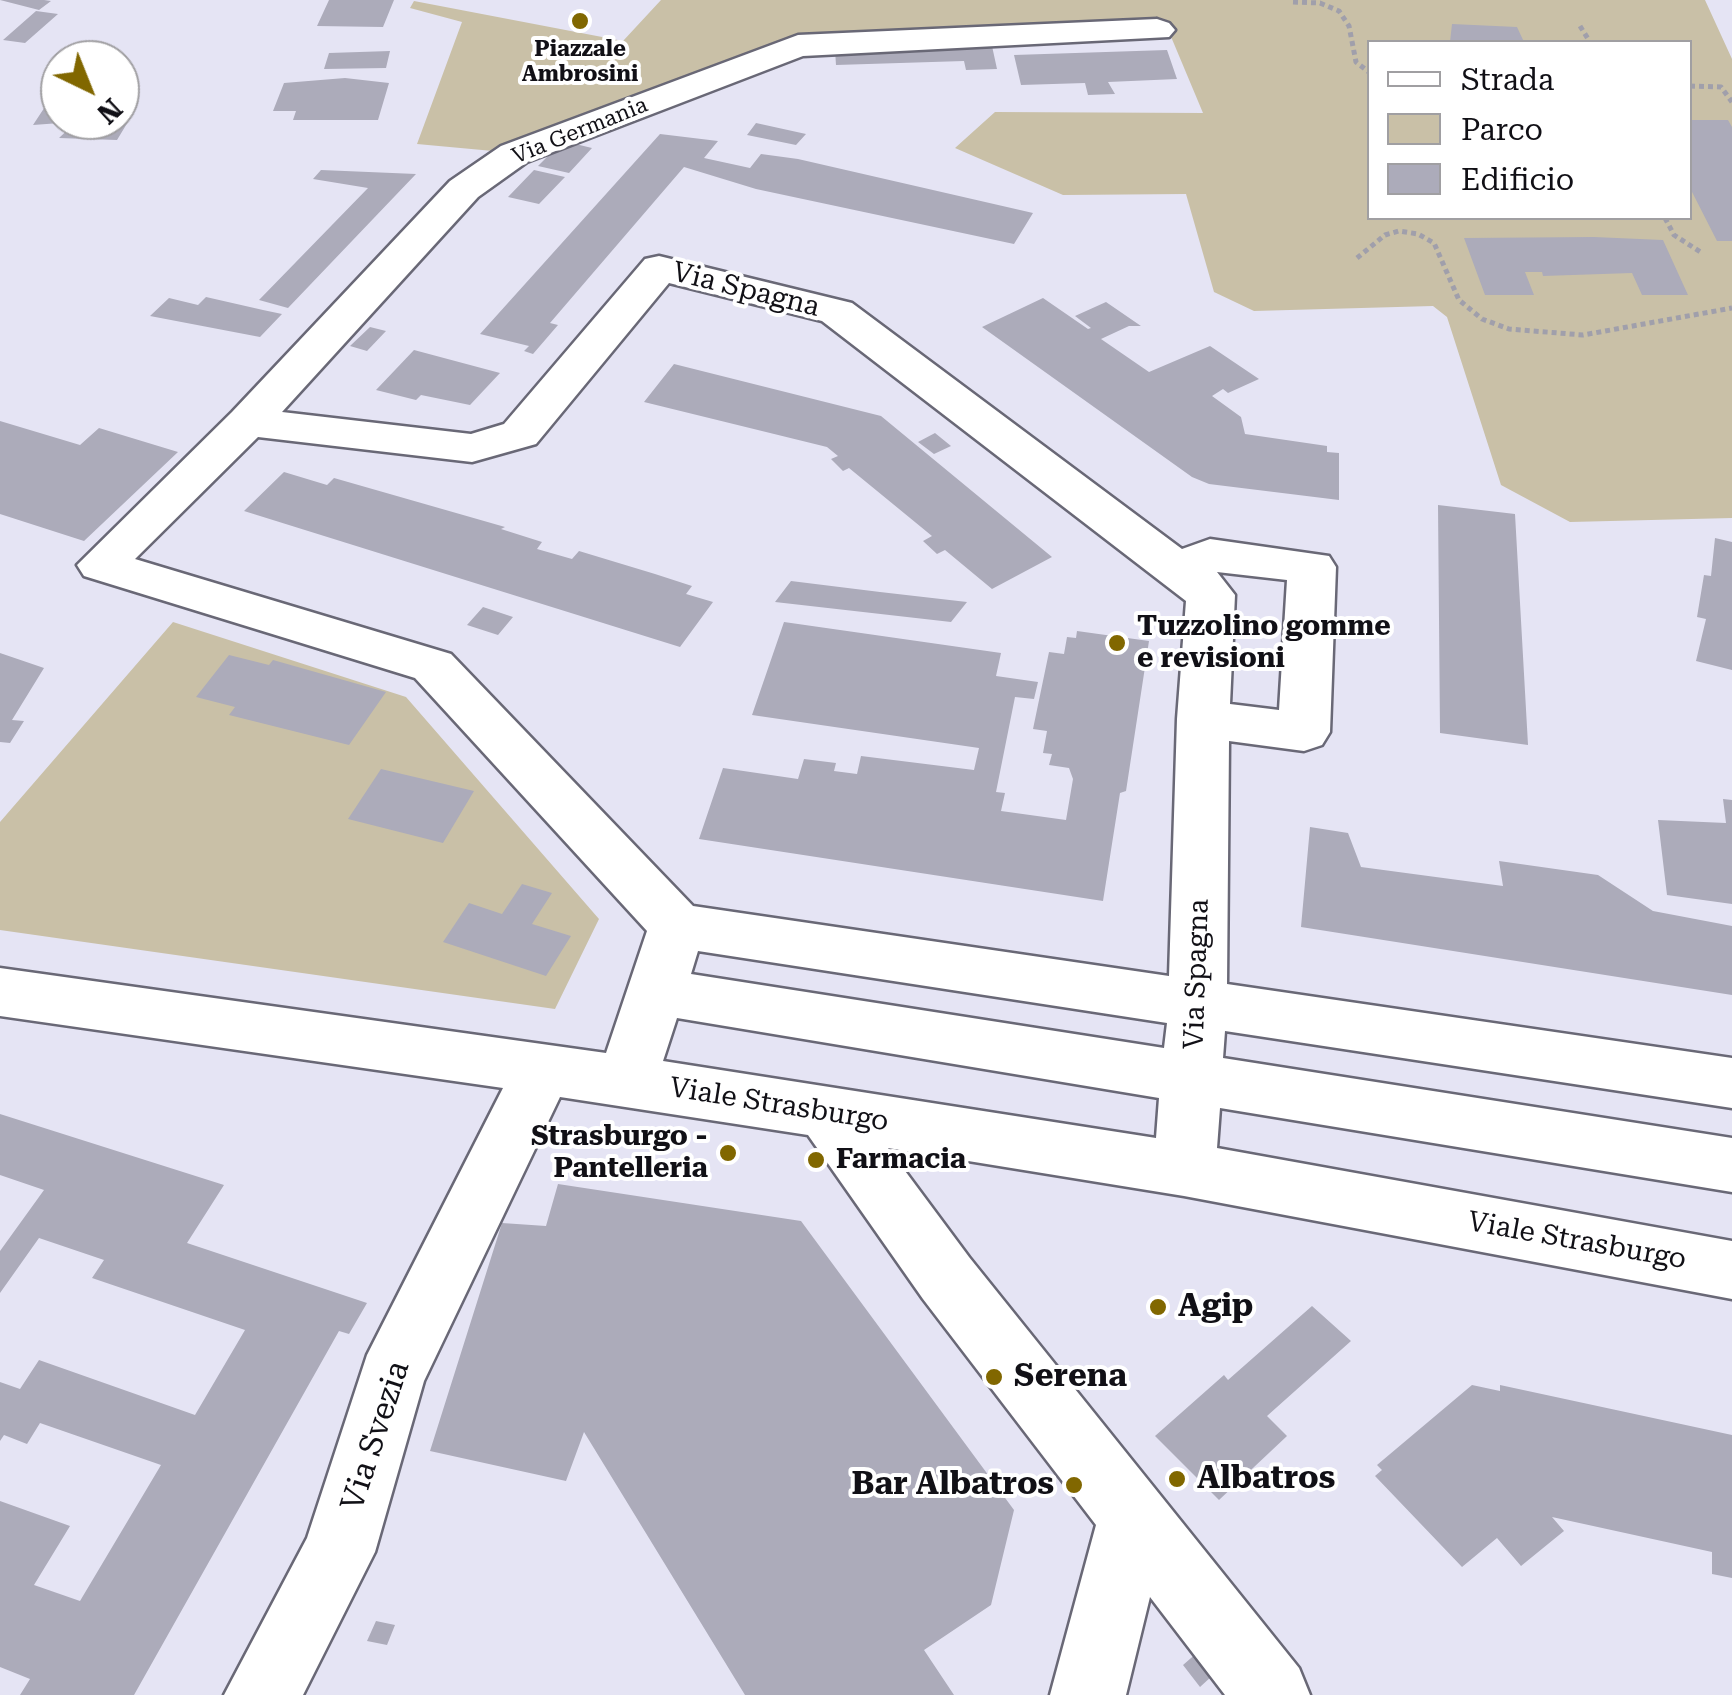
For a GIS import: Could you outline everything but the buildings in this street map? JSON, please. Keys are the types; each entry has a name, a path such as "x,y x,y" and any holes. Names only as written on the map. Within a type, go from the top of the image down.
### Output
{"street":[{"name":"Via Germania","path":"677,926 433,666 101,565 248,422 464,189 514,154 798,46 1157,30"},
{"name":"Via Spagna","path":"248,422 472,448 520,434 658,268 837,312 1211,595 1203,719 1198,1002 1184,1169"},
{"path":"1179,571 1210,555 1312,566 1304,732 1203,719"},
{"path":"627,1081 659,992 677,926 1732,1083"},
{"name":"Viale Strasburgo","path":"0,992 627,1081 1184,1169 1732,1270"},
{"path":"659,992 1732,1166"},
{"name":"Via Svezia","path":"262,1695 339,1552 391,1377 543,1069"},
{"path":"826,1112 946,1278 1272,1695"},
{"path":"1088,1695 1134,1519"}],"path":[{"path":"1293,2 1320,2 1339,11 1349,26 1356,62 1367,71"},
{"path":"1580,26 1589,40"},
{"path":"1692,86 1721,87 1732,102"},
{"path":"1666,220 1674,235 1702,253"},
{"path":"1356,258 1385,235 1399,231 1418,234 1434,243 1459,300 1482,319 1509,329 1583,335 1732,308"}],"green space":[{"path":"661,0 1705,0 1732,59 1732,518 1570,522 1501,485 1447,317 1433,306 1254,311 1214,292 1186,194 1063,195 955,148 995,112 1203,113 1164,20 811,35 493,151 417,144 462,22 410,8 414,1 623,41"},
{"path":"173,622 406,697 599,919 555,1009 0,930 0,822"}],"place":[{"name":"Piazzale Ambrosini","path":"580,21"},
{"name":"Tuzzolino gomme e revisioni","path":"1117,643"},
{"name":"Strasburgo - Pantelleria","path":"728,1153"},
{"name":"Farmacia","path":"816,1160"},
{"name":"Agip","path":"1158,1307"},
{"name":"Serena","path":"994,1377"},
{"name":"Albatros","path":"1177,1479"},
{"name":"Bar Albatros","path":"1074,1485"}]}
